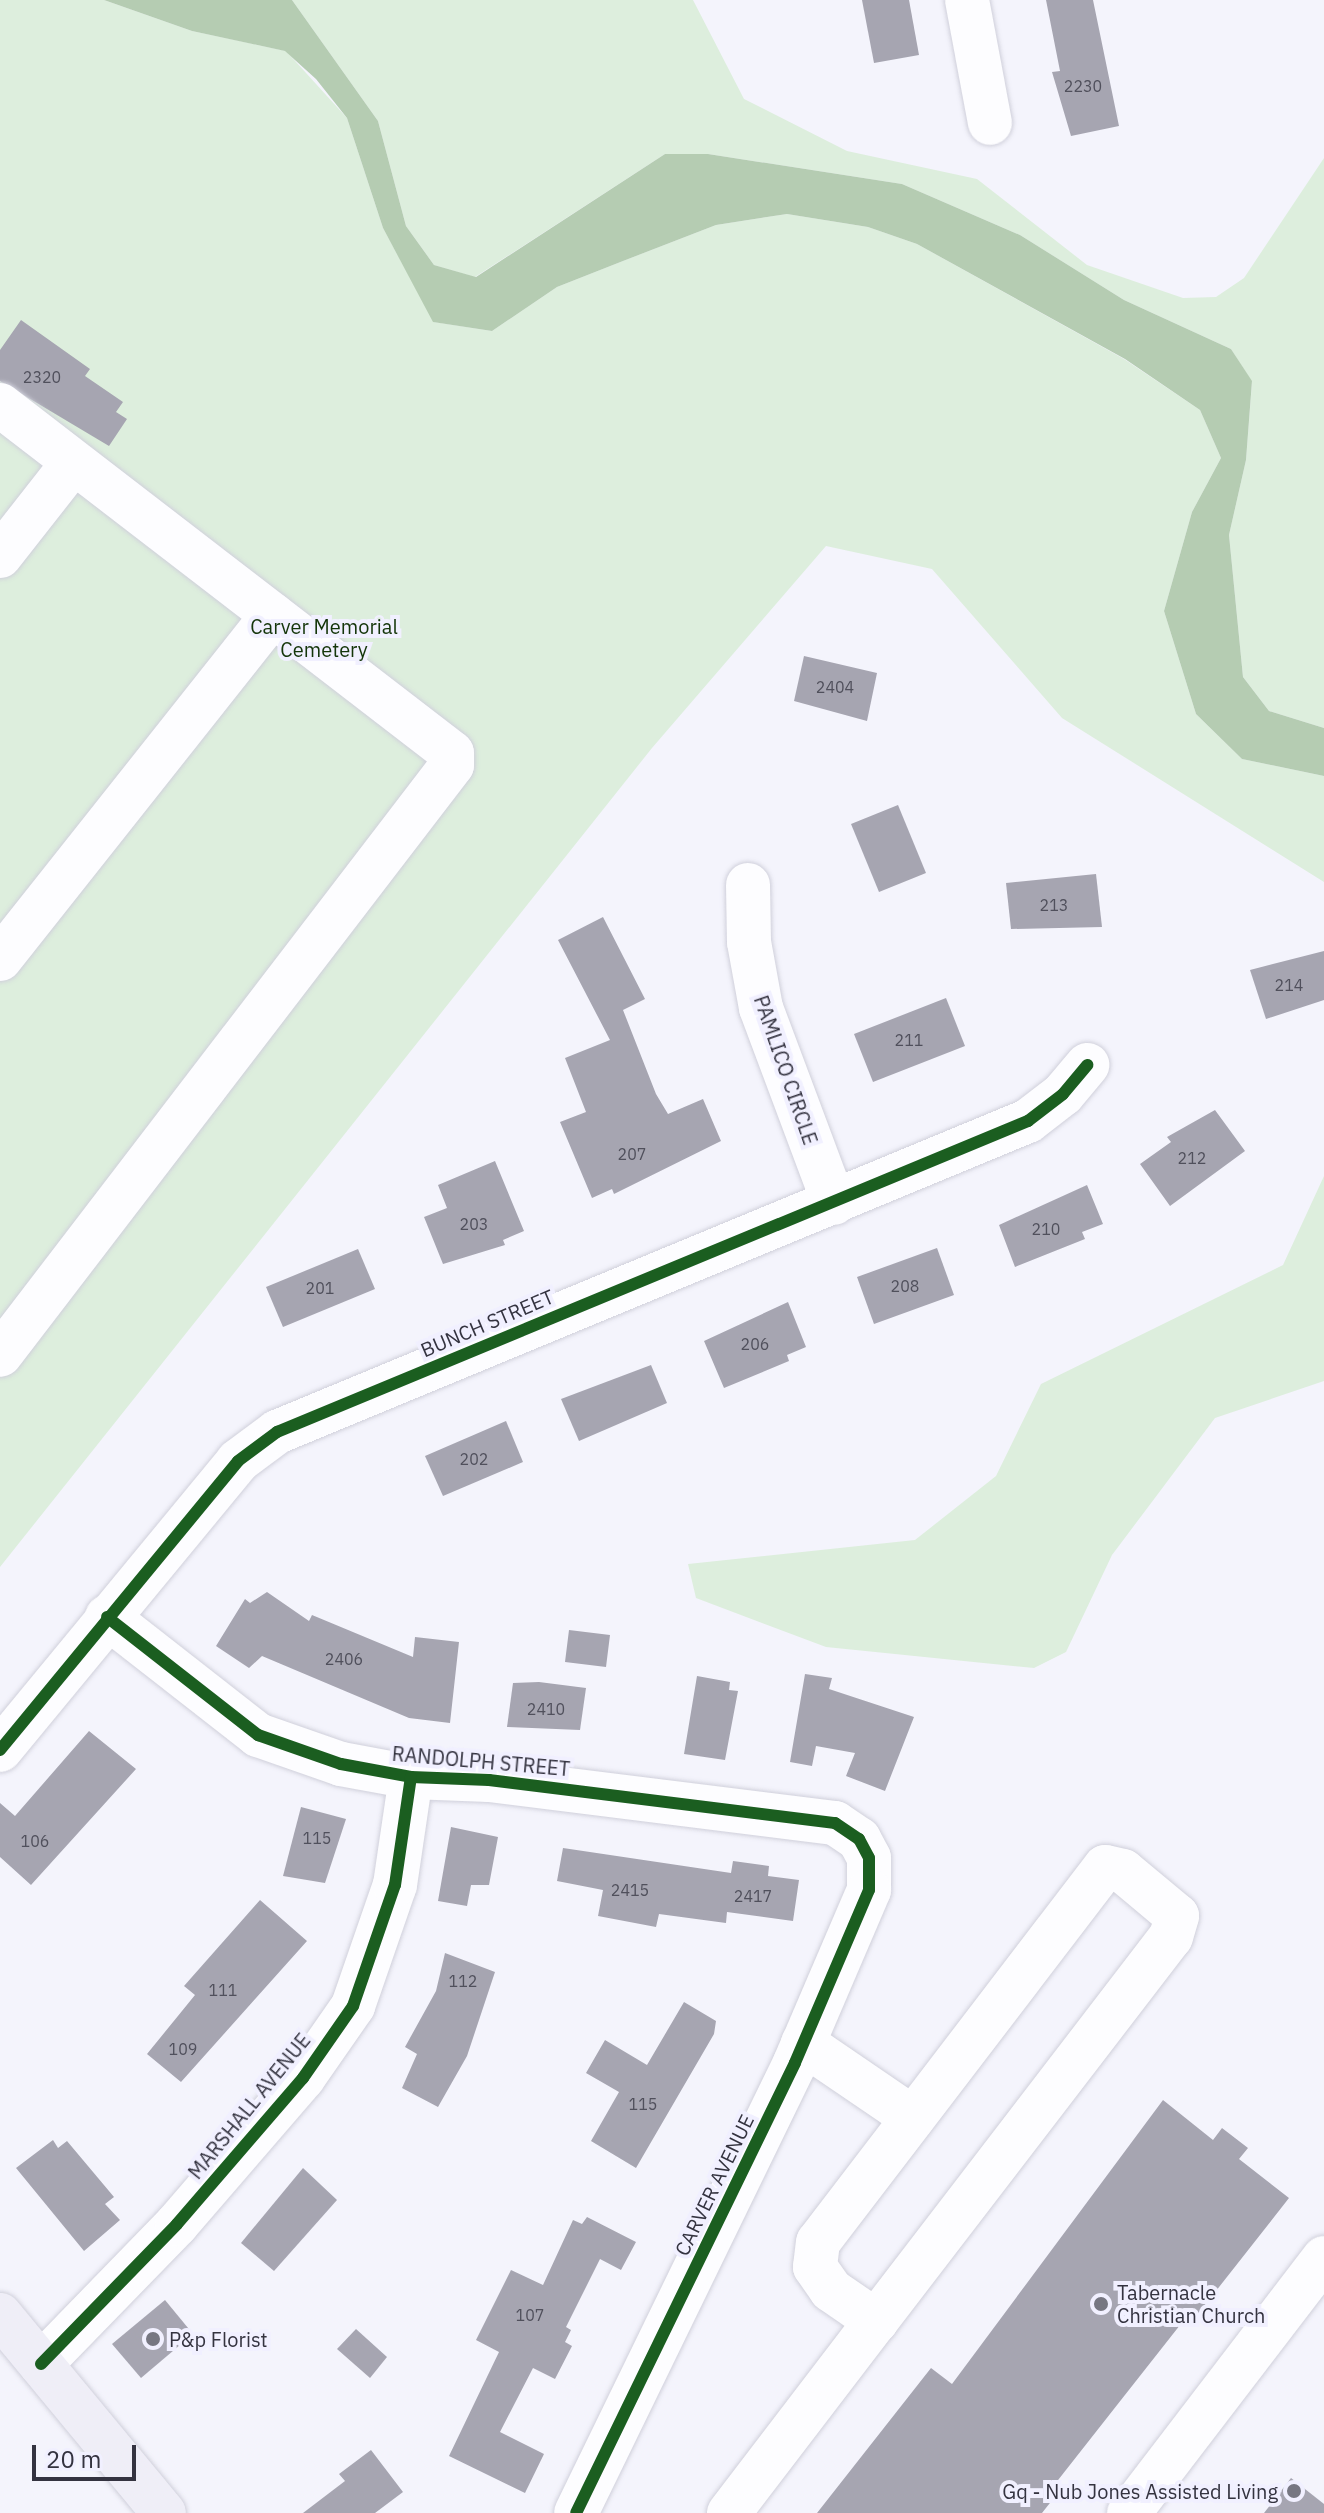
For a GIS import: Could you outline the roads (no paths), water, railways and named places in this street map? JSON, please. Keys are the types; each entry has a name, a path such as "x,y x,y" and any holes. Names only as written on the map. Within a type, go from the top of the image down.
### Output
{"main road":[{"path":"0,2315 164,2513"}],"street":[{"path":"967,0 990,123"},
{"path":"0,405 442,741 452,765 0,1355"},
{"path":"0,556 73,463"},
{"path":"0,959 273,615"},
{"name":"PAMLICO CIRCLE","path":"748,885 749,942 761,1008 834,1203"},
{"name":"BUNCH STREET","path":"0,1750 238,1461 277,1432 1028,1121 1063,1094 1087,1065"},
{"name":"RANDOLPH STREET","path":"107,1617 258,1735 341,1764 411,1777 489,1780 835,1823 859,1839 871,1869"},
{"name":"MARSHALL AVENUE","path":"41,2364 177,2224 303,2078 353,2006 395,1885 411,1777"},
{"path":"729,2513 1171,1937 1177,1916 1123,1871 1105,1867 818,2242 815,2267 831,2290 876,2321"},
{"name":"CARVER AVENUE","path":"576,2513 803,2043 869,1890 871,1869"},
{"path":"803,2043 913,2118"},
{"path":"1129,2513 1324,2258"}],"place":[{"name":"Tabernacle Christian Church","path":"1101,2304"},
{"name":"P&p Florist","path":"153,2339"},
{"name":"Gq - Nub Jones Assisted Living","path":"1294,2491"}],"park label":[{"name":"Carver Memorial Cemetery","path":"324,638"}]}
